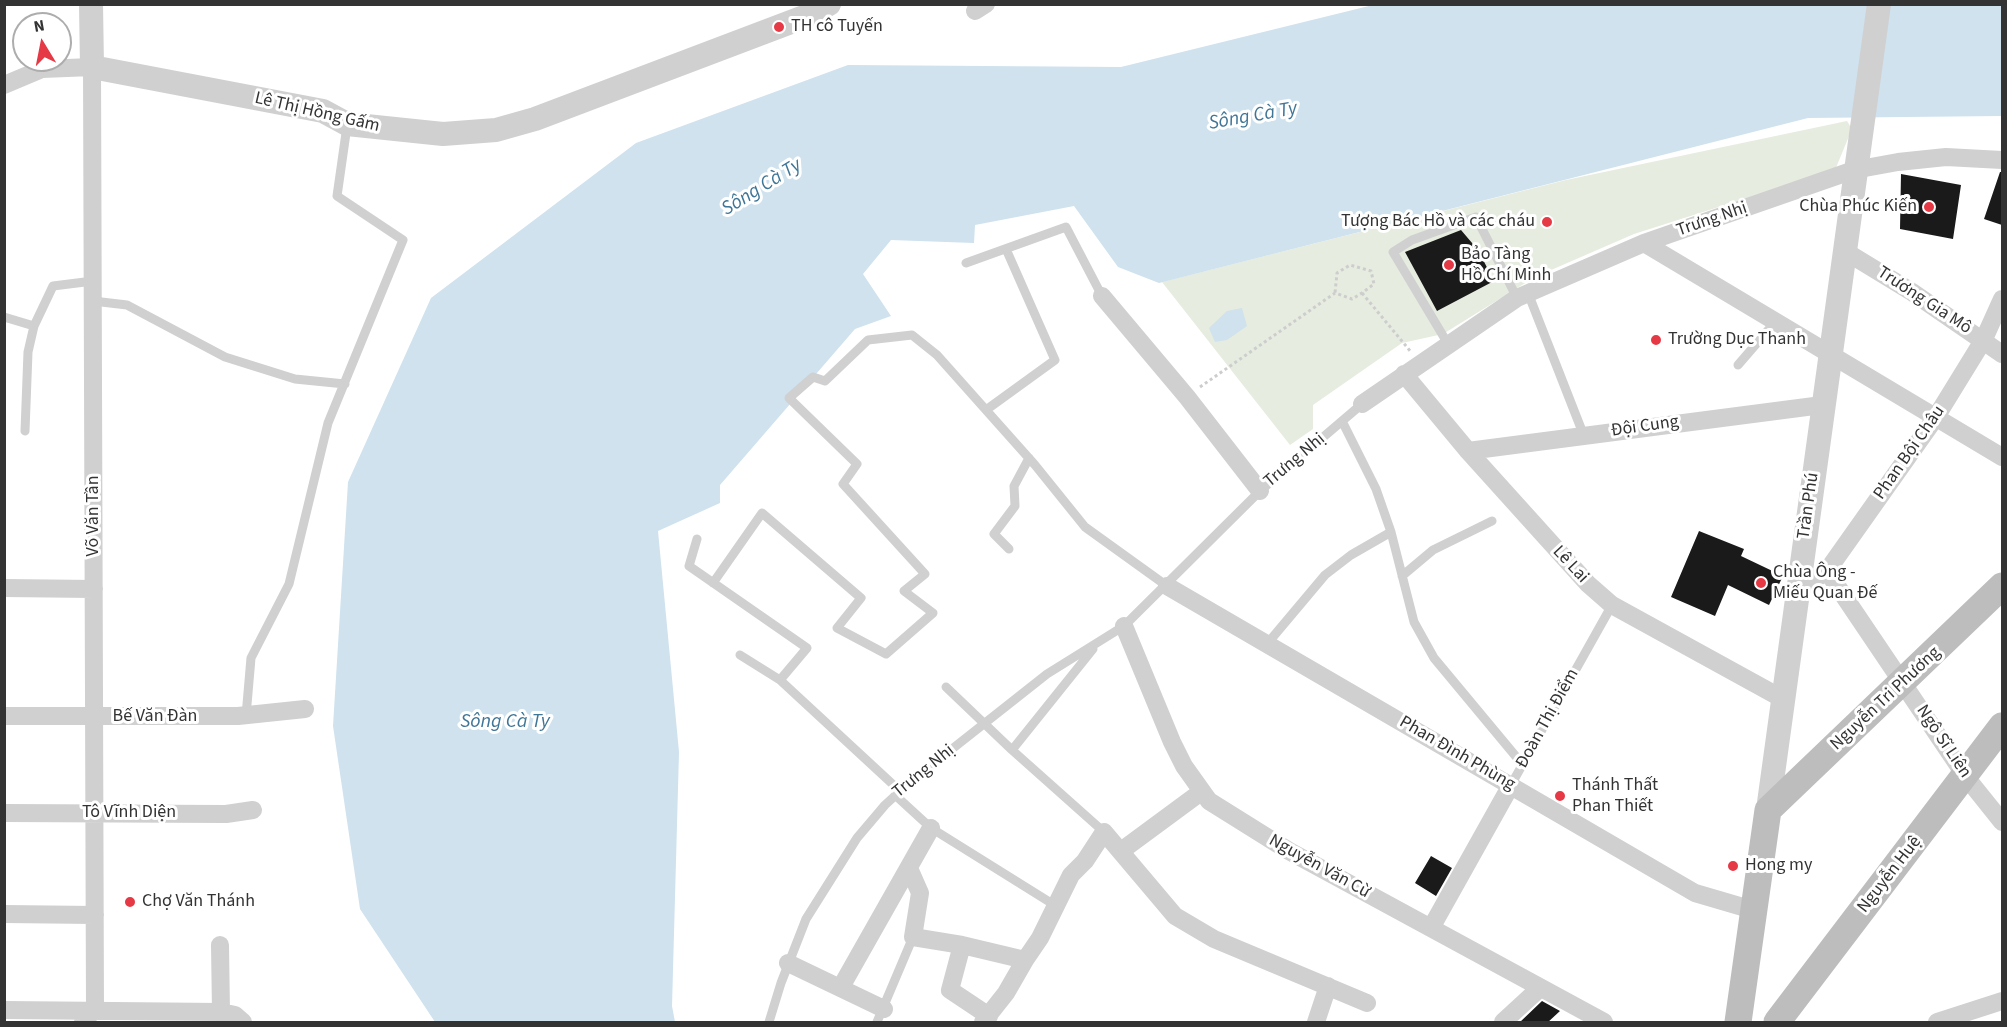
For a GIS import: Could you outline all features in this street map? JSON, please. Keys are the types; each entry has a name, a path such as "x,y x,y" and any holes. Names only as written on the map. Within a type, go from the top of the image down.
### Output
{"main road":[{"name":"Nguyễn Tri Phương","path":"1768,810 2002,586"},
{"name":"Nguyễn Huệ","path":"1777,1023 1966,777 2002,726"},
{"name":"Trần Phú","path":"1738,1023 1768,810"}],"street":[{"name":"Võ Văn Tần","path":"89,1016 95,915 91,4"},
{"name":"Lê Thị Hồng Gấm","path":"4,85 42,69 92,67 323,111 347,124 435,134 496,130 624,86 812,14 829,4"},
{"name":"Trần Phú","path":"1768,810 1854,170 1879,4"},
{"name":"Trưng Nhị","path":"1362,404 1421,361 1523,295 1644,243 1854,170 1946,157 2002,160"},
{"path":"1644,243 2002,457"},
{"name":"Trương Gia Mô","path":"1844,250 1984,339 2002,354"},
{"path":"1102,296 1187,397 1260,491"},
{"name":"Phan Bội Châu","path":"1797,591 1827,571 1936,417 1984,339 2002,299"},
{"name":"Lê Lai","path":"1404,374 1468,451 1588,584 1612,605 1783,699"},
{"name":"Đội Cung","path":"1468,451 1822,405"},
{"name":"Ngô Sĩ Liên","path":"1827,571 1966,777 2002,822"},
{"name":"Phan Đình Phùng","path":"1167,585 1695,893 1753,910"},
{"path":"4,588 94,590"},
{"name":"Nguyễn Văn Cừ","path":"1124,626 1173,742 1201,792 1222,811 1604,1023"},
{"name":"Bế Văn Đàn","path":"4,716 246,716 305,709"},
{"name":"Đoàn Thị Điểm","path":"1431,928 1511,786"},
{"path":"1121,851 1201,792"},
{"name":"Tô Vĩnh Diện","path":"4,813 226,814 253,810"},
{"path":"842,987 931,828"},
{"path":"962,945 951,990 986,1019 1040,938 1071,875 1085,861 1104,832 1175,916 1214,939 1367,1003"},
{"path":"909,868 921,894 913,937 962,945 1025,960"},
{"path":"4,914 95,915"},
{"path":"4,1010 89,1016 233,1016 220,945"},
{"path":"788,963 842,987 880,1016"},
{"path":"1316,1023 1328,986"},
{"path":"1503,1023 1540,988"},
{"path":"1937,1023 1995,1010"}],"lane":[{"path":"246,716 251,658 289,584 328,423 403,240 337,196 347,124"},
{"path":"1448,344 1393,252 1412,240 1476,217 1523,295 1584,436"},
{"path":"966,263 1066,227 1102,296"},
{"path":"986,410 1055,360 1006,249"},
{"path":"25,431 28,352 34,326 53,286 93,281"},
{"path":"93,301 127,305 225,357 295,380 345,384"},
{"path":"4,317 34,326"},
{"path":"1738,365 1776,321"},
{"path":"713,583 762,513 861,598 837,628 886,654 933,613 904,591 925,574 843,484 857,464 789,398 813,377 825,381 868,340 912,335 937,355 1029,458 1085,527 1167,585"},
{"name":"Trưng Nhị","path":"769,1023 788,963 806,919 857,838 897,793 1047,674 1124,626 1260,491 1362,404"},
{"path":"1342,421 1376,489 1391,532 1414,622 1434,658 1522,765"},
{"path":"1009,549 994,534 1015,506 1014,486 1029,458"},
{"path":"1402,576 1433,550 1492,521"},
{"path":"1267,644 1325,575 1351,555 1391,532"},
{"path":"697,539 688,566 807,648 780,680"},
{"name":"Đoàn Thị Điểm","path":"1511,786 1612,605"},
{"path":"1012,750 1098,642"},
{"path":"740,655 780,680 931,828 1056,906"},
{"path":"946,687 1104,832"},
{"path":"880,1016 913,937"}],"path":[{"path":"1187,397 1335,293 1337,273 1350,265 1371,271 1374,284 1362,293 1352,299 1335,293"},
{"path":"1362,293 1402,343 1421,361"}],"shaded area":[{"path":"1847,121 1852,129 1835,170 1634,234 1535,277 1443,334 1402,343 1313,405 1313,429 1290,445 1162,282 1566,180"}],"water":[{"name":"Sông Cà Ty","path":"1377,4 2002,5 2002,116 1808,118 1159,283 1118,267 1074,206 975,225 974,243 891,240 863,274 891,316 855,329 720,485 720,503 658,531 679,752 672,1006 675,1022 435,1022 360,909 333,726 348,482 431,298 636,143 848,65 1121,67"},
{"path":"1242,308 1247,326 1227,340 1215,342 1209,328 1227,311"}],"building":[{"path":"2000,172 2002,172 2002,225 1984,219"},
{"name":"Chùa Phúc Kiến","path":"1901,174 1961,185 1953,239 1900,229"},
{"name":"Bảo Tàng Hồ Chí Minh","path":"1461,230 1478,250 1494,281 1437,311 1405,252"},
{"path":"1699,531 1744,549 1741,556 1783,576 1769,605 1728,585 1715,616 1671,597"},
{"path":"1431,856 1452,868 1436,896 1415,883"},
{"path":"1542,1001 1560,1011 1547,1023 1519,1023"}],"place":[{"name":"TH cô Tuyến","path":"779,27"},
{"name":"Chùa Phúc Kiến","path":"1929,207"},
{"name":"Tượng Bác Hồ và các cháu","path":"1547,222"},
{"name":"Bảo Tàng Hồ Chí Minh","path":"1449,265"},
{"name":"Trường Dục Thanh","path":"1656,340"},
{"name":"Chùa Ông - Miếu Quan Đế","path":"1761,583"},
{"name":"Thánh Thất Phan Thiết","path":"1560,796"},
{"name":"Hong my","path":"1733,866"},
{"name":"Chợ Văn Thánh","path":"130,902"}]}
